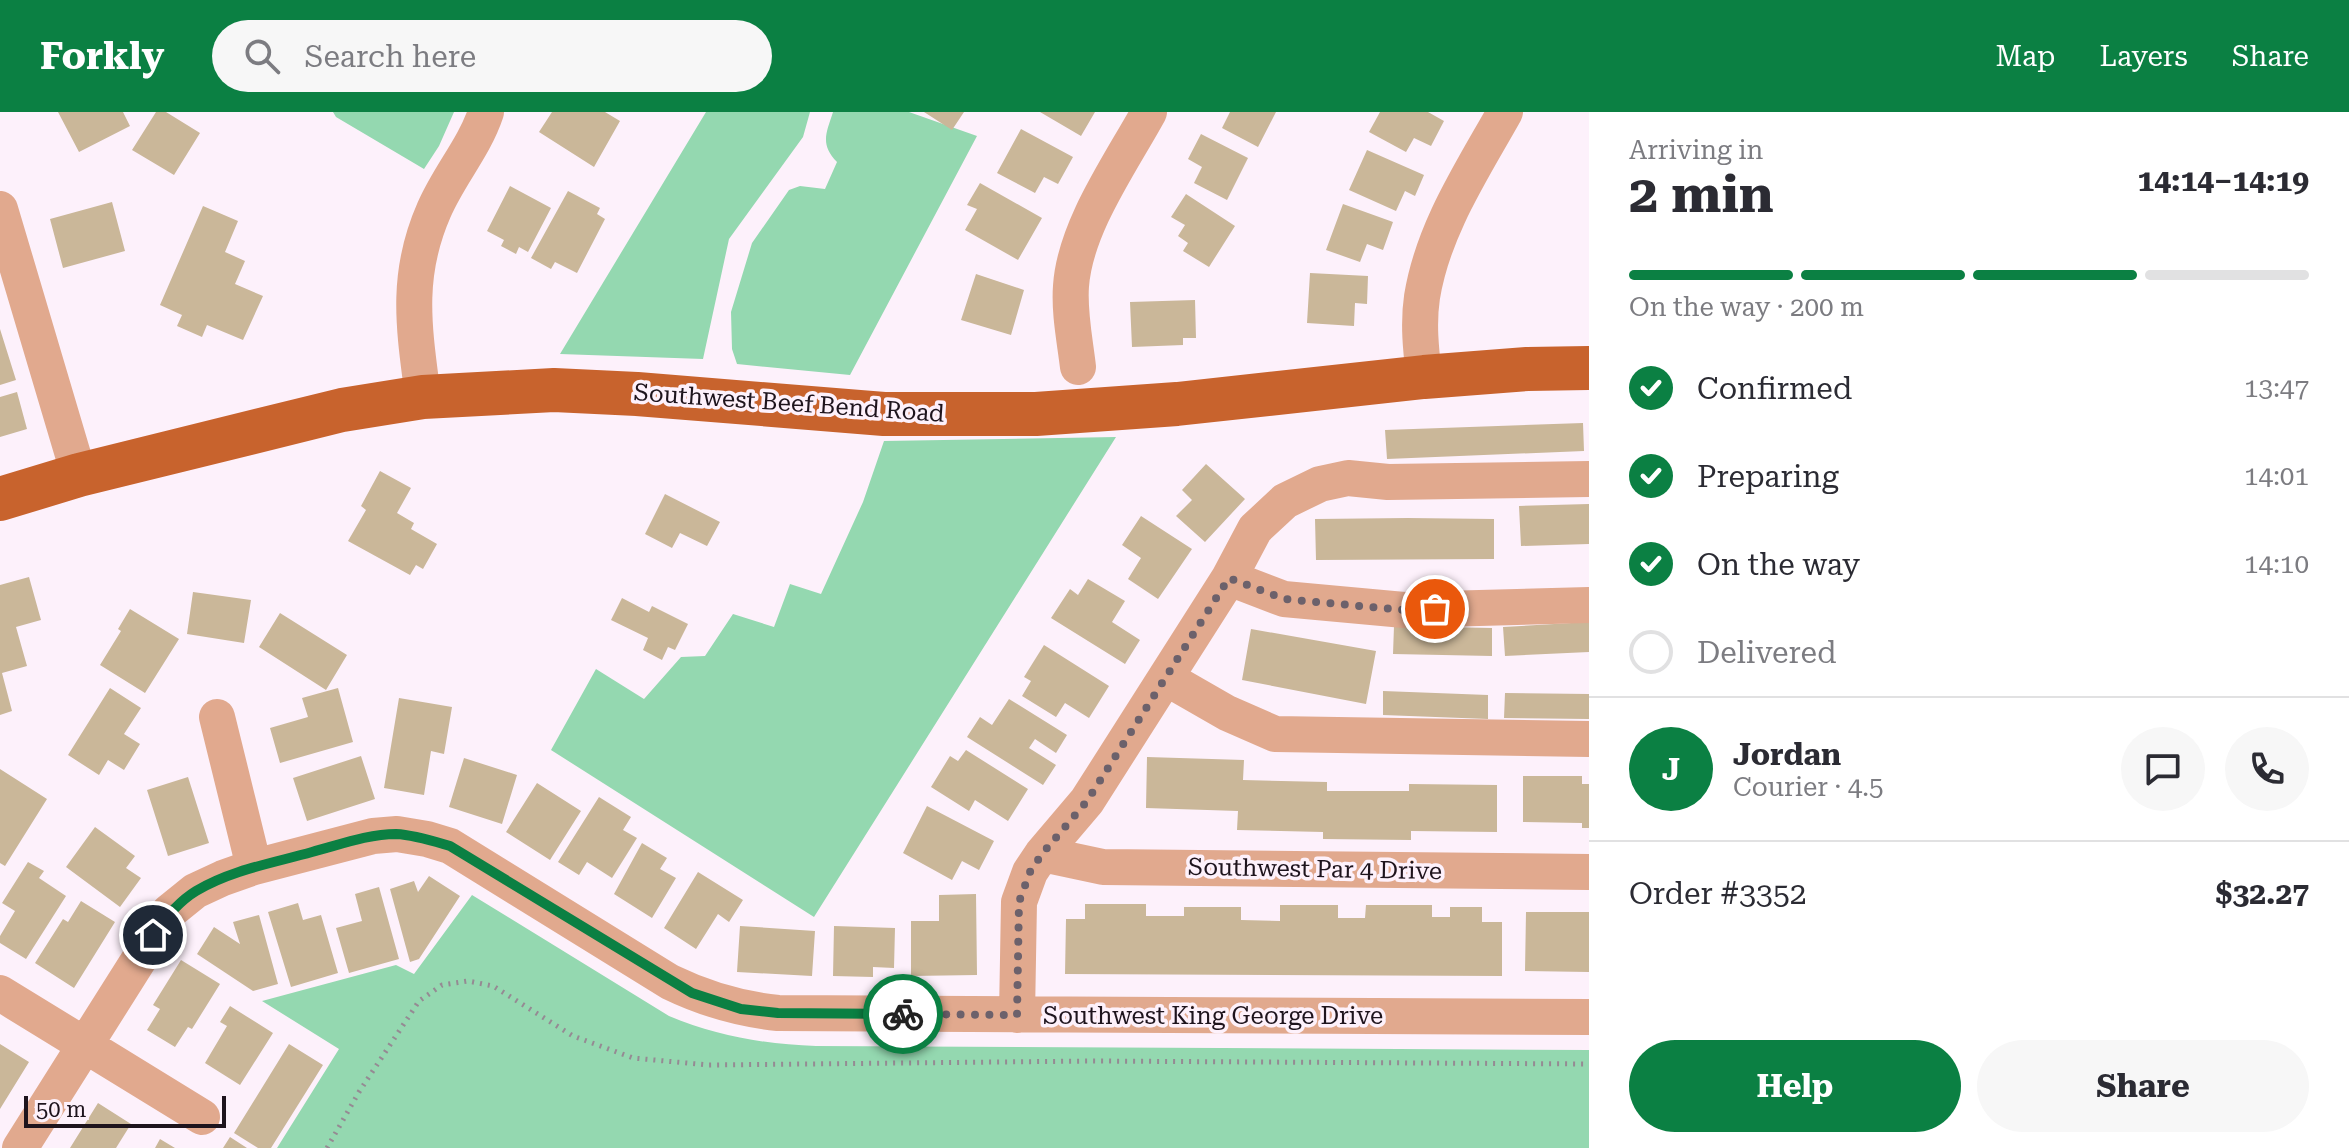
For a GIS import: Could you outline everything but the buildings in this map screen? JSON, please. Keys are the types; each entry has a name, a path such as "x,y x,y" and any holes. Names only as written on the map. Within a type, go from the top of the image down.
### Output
{"main road":[{"name":"Southwest Beef Bend Road","path":"0,499 79,475 342,410 423,397 563,390 884,414 1036,414 1177,404 1424,377 1589,368"}],"street":[{"path":"423,397 413,323 414,280 422,243 435,207 479,134 486,112"},
{"path":"1078,367 1071,285 1078,251 1092,215 1149,112"},
{"path":"1424,377 1420,333 1422,296 1434,249 1448,215 1505,112"},
{"path":"0,209 79,475"},
{"path":"1017,1015 1019,902 1030,872 1087,801 1229,578 1255,529 1285,501 1320,484 1348,478 1388,482 1589,479"},
{"path":"1229,578 1284,599 1404,610 1589,605"},
{"path":"1166,678 1227,713 1275,734 1589,739"},
{"path":"217,717 254,867"},
{"name":"Southwest King George Drive","path":"20,1148 169,912 195,891 254,867 373,836 397,834 450,846 670,982 741,1009 778,1013 1589,1017"},
{"name":"Southwest Par 4 Drive","path":"1042,854 1103,867 1589,872"},
{"path":"0,993 202,1117"}],"path":[{"path":"327,1148 419,1001 442,985 468,981 493,986 573,1036 633,1058 708,1065 1078,1061 1589,1064"}],"green space":[{"path":"333,112 454,112 439,146 424,169 336,117"},
{"path":"706,112 810,112 803,137 729,239 703,359 560,354"},
{"path":"833,112 909,112 977,136 850,375 737,364 732,349 731,312 752,243 789,190 800,186 825,189 837,162 826,144"},
{"path":"1116,437 814,917 551,750 596,669 644,699 681,657 705,656 733,614 774,627 790,584 821,594 863,502 884,441"},
{"path":"472,895 669,1016 723,1034 759,1041 816,1046 1589,1050 1589,1148 277,1148 339,1049 262,1001 396,965 414,974"}],"way so far":[{"path":"903,1014 1017,1015 1019,902 1030,872 1087,801 1229,578 1284,599 1404,610 1435,609"}],"route":[{"path":"153,935 169,912 195,891 223,878 373,836 397,834 450,846 670,982 720,1003 778,1013 903,1014"}]}
